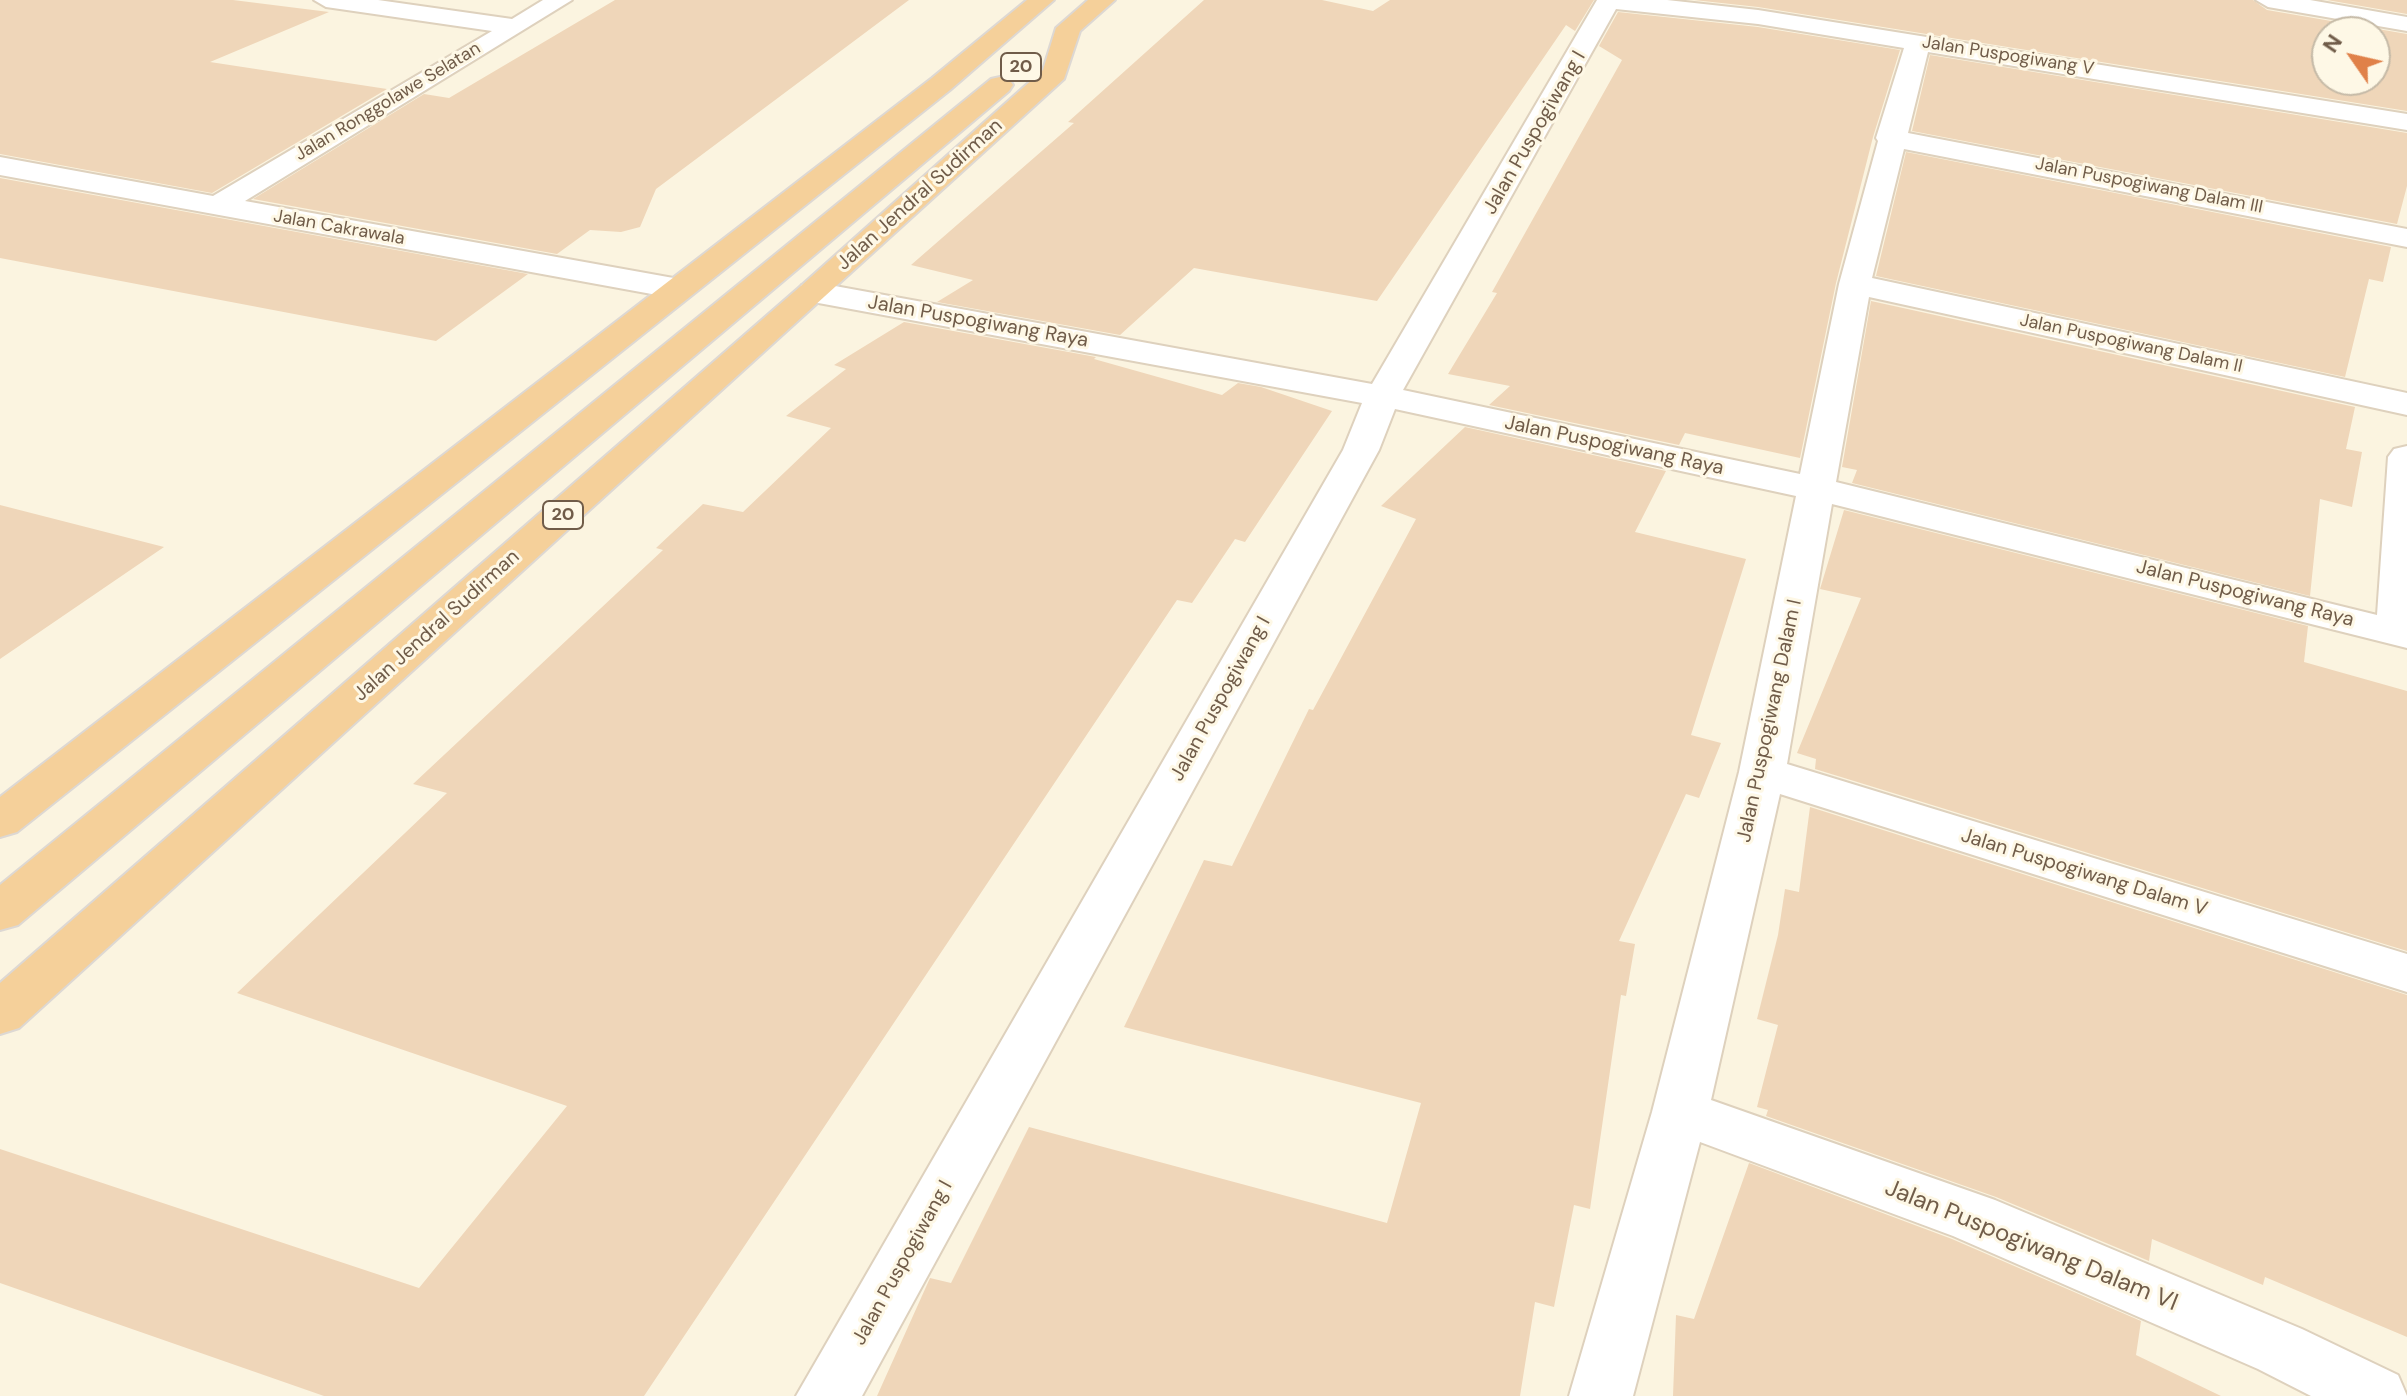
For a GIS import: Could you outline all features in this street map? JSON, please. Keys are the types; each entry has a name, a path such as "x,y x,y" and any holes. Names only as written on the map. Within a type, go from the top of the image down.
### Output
{"highway":[{"name":"20","path":"0,821 1042,0"},
{"name":"20","path":"0,912 1103,0"},
{"name":"Jalan Jendral Sudirman","path":"0,1014 1055,73 1068,28"}],"street":[{"path":"326,0 512,26"},
{"name":"Jalan Ronggolawe Selatan","path":"217,206 512,26 560,0"},
{"path":"2268,0 2407,24"},
{"name":"Jalan Puspogiwang V","path":"1609,1 1686,8 1918,42 2407,122"},
{"name":"Jalan Puspogiwang I","path":"828,1396 1361,450 1382,396 1409,354 1609,1"},
{"name":"Jalan Puspogiwang Dalam I","path":"1601,1396 1680,1112 1762,772 1855,284 1890,138 1918,42"},
{"name":"Jalan Puspogiwang Dalam III","path":"1890,138 2407,238"},
{"name":"Jalan Cakrawala","path":"0,166 679,289"},
{"name":"Jalan Puspogiwang Dalam II","path":"1855,284 2407,404"},
{"name":"Jalan Puspogiwang Raya","path":"813,292 1382,396 1817,489 2402,633"},
{"path":"2402,633 2407,457"},
{"name":"Jalan Puspogiwang Dalam V","path":"1762,772 2407,973"},
{"name":"Jalan Puspogiwang Dalam VI","path":"1680,1112 1974,1218 2280,1349 2375,1396"}],"building":[{"path":"0,0 233,0 329,12 210,62 387,89 212,193 0,154"},
{"path":"615,0 909,0 656,189 640,227 621,232 590,230 557,254 253,199 424,94 449,98"},
{"path":"1204,0 1322,0 1373,11 1390,0 1594,0 1575,31 1566,25 1377,301 1194,268 1120,335 937,302 973,280 911,265 1074,123 1068,122"},
{"path":"1694,0 2253,0 2267,10 2311,18 2311,96 1758,7"},
{"path":"2327,0 2407,0 2407,14"},
{"path":"1618,12 1758,27 1900,50 1873,137 1836,283 1800,458 1685,433 1679,445 1489,405 1510,386 1448,374 1497,293 1492,292 1622,60 1599,46"},
{"path":"2391,31 2407,34 2407,111 2313,96 2391,96"},
{"path":"1930,55 2407,133 2407,186 2397,224 1912,131"},
{"path":"1906,152 2391,247 2383,282 2369,279 2345,377 1876,276"},
{"path":"0,178 528,274 436,341 0,258"},
{"path":"1871,301 2355,407 2346,449 2362,452 2352,507 2320,499 2310,596 1852,483 1857,470 1842,467"},
{"path":"904,322 1096,357 1094,359 1222,395 1238,383 1261,387 1332,411 1245,542 1235,539 1192,603 1177,600 644,1396 324,1396 0,1283 0,1149 419,1288 567,1106 237,993 447,793 413,784 663,550 656,548 703,504 743,512 831,428 786,416 846,369 834,365"},
{"path":"1465,427 1666,471 1635,532 1746,559 1691,735 1721,743 1699,798 1686,794 1619,941 1635,944 1626,996 1621,995 1590,1209 1574,1205 1554,1307 1535,1302 1520,1396 877,1396 930,1278 951,1283 1029,1127 1387,1223 1421,1103 1124,1027 1204,860 1232,866 1309,709 1313,710 1416,519 1381,506"},
{"path":"0,505 164,547 0,659"},
{"path":"1844,510 2308,626 2304,662 2407,691 2407,951 1815,769 1816,759 1797,753 1861,598 1820,589"},
{"path":"1810,807 2407,995 2407,1337 2265,1277 2263,1285 2152,1239 2149,1261 1996,1197 1766,1116 1768,1110 1757,1107 1778,1025 1757,1019 1778,935 1785,889 1799,892"},
{"path":"1749,1163 1952,1239 2141,1321 2136,1355 2221,1396 1673,1396 1676,1315 1694,1319"}]}
